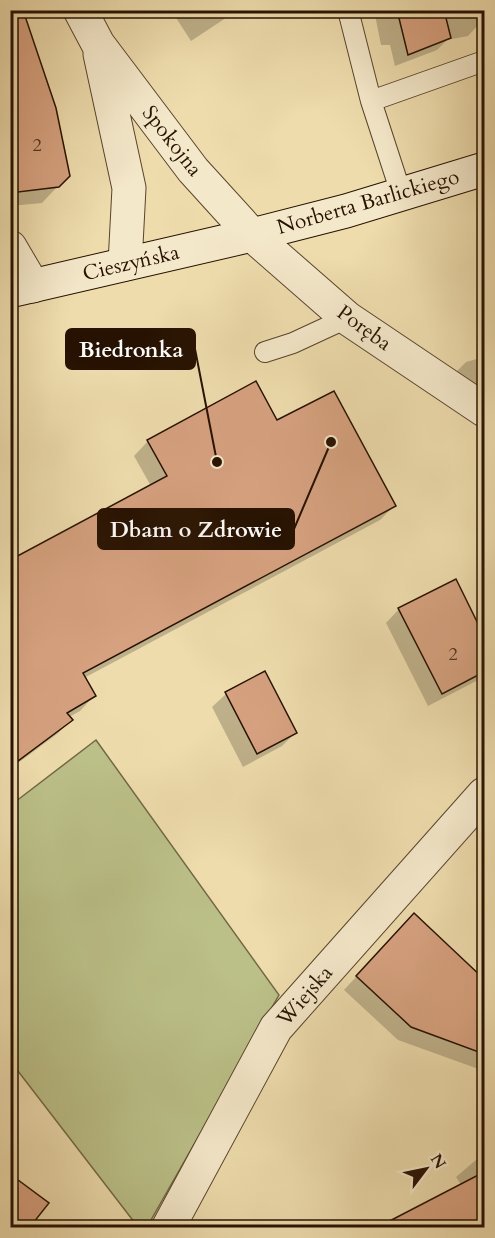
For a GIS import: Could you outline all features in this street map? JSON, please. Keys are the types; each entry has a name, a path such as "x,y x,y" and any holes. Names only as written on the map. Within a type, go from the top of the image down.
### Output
{"street":[{"name":"Spokojna","path":"80,10 98,44 193,170 252,235"},
{"name":"Spokojna","path":"98,44 129,188 125,264"},
{"name":"Norberta Barlickiego","path":"252,235 346,211 484,169"},
{"name":"Cieszyńska","path":"22,288 252,235"},
{"name":"Poręba","path":"252,235 347,318 484,410"},
{"path":"10,247 22,288"},
{"name":"Wiejska","path":"168,1227 276,1028 484,794"}],"lane":[{"path":"348,10 371,101 401,193"},
{"path":"371,101 484,61"},
{"path":"265,352 293,343 347,318"}],"green space":[{"path":"96,740 279,995 147,1227 138,1227 11,1062 11,805"}],"building":[{"path":"10,10 23,10 56,108 70,176 59,187 10,193"},
{"path":"397,10 444,10 451,38 408,55"},
{"path":"256,381 277,420 334,391 396,506 83,673 96,696 67,713 73,720 10,767 10,560 167,476 147,440"},
{"path":"456,579 484,636 484,672 442,694 398,608"},
{"path":"265,671 297,733 257,754 225,692"},
{"path":"414,913 484,979 484,1054 411,1027 356,976"},
{"path":"484,1172 484,1227 378,1227"},
{"path":"10,1174 49,1203 30,1227 10,1227"}],"place":[{"name":"Dbam o Zdrowie","path":"331,442"},
{"name":"Biedronka","path":"217,462"}]}
